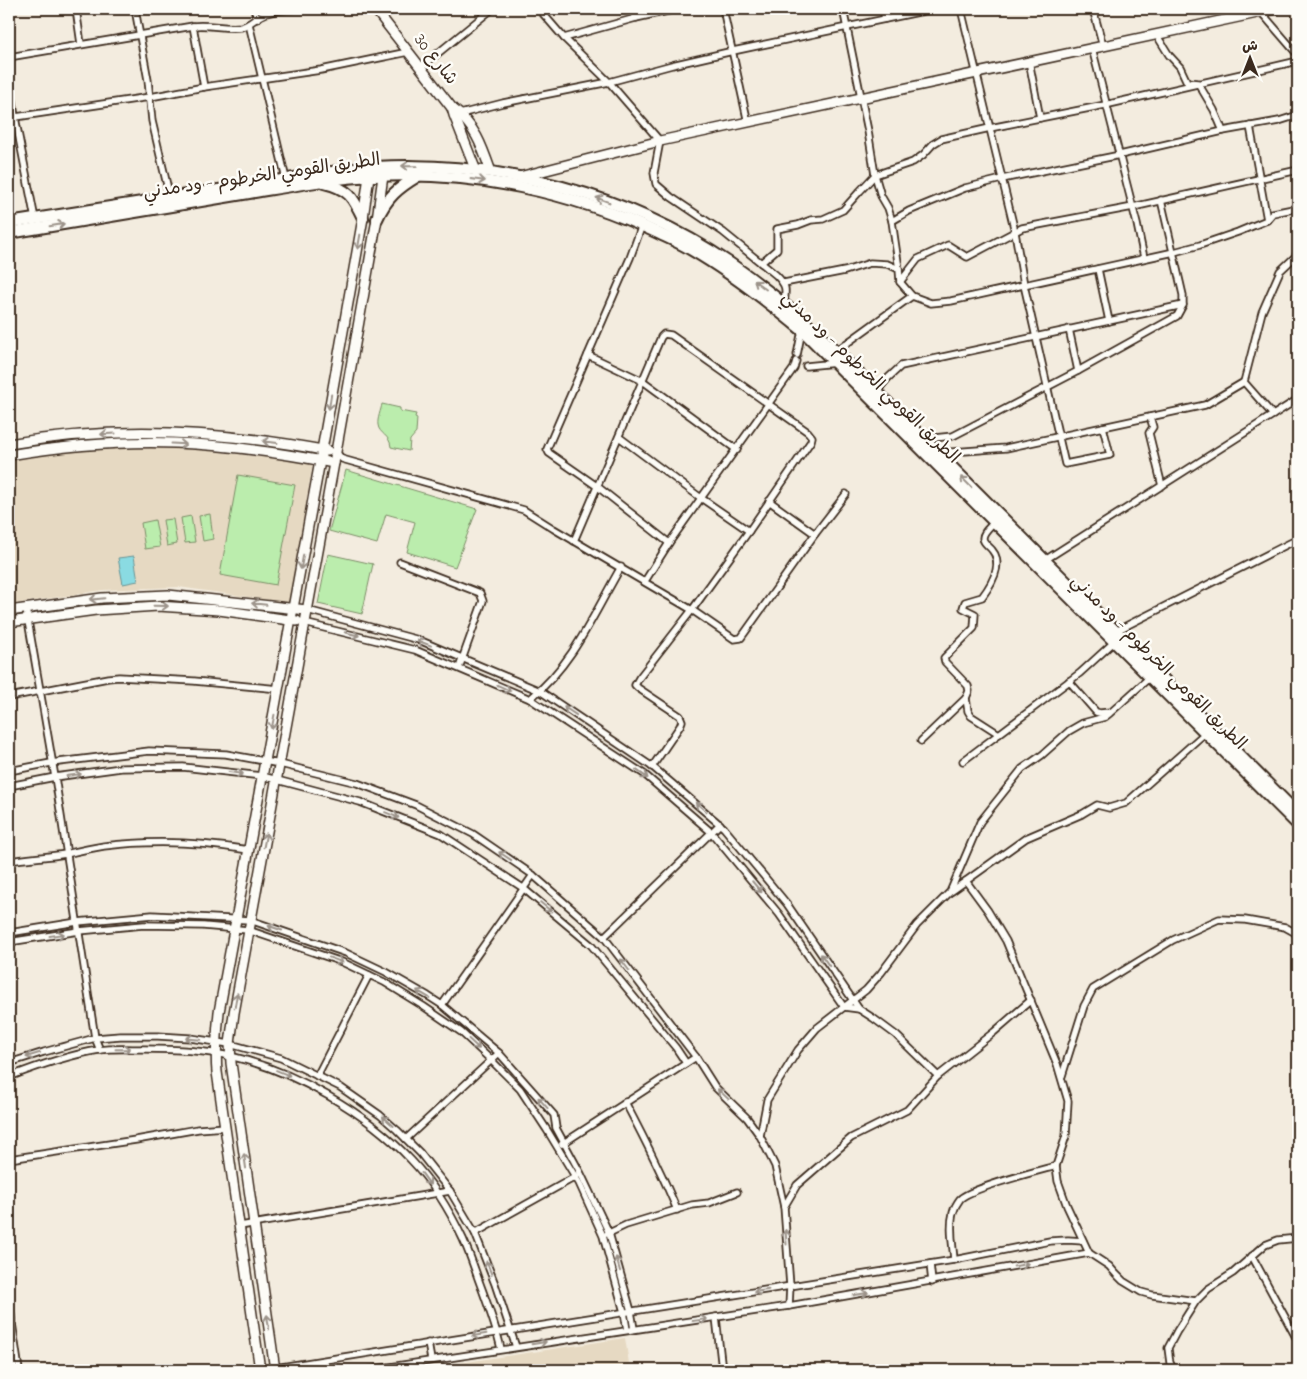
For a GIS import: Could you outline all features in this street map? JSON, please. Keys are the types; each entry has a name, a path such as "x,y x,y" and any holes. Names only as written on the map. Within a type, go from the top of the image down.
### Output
{"highway":[{"name":"الطريق القومي الخرطوم - ود مدني","path":"9,223 374,167 424,167 491,172 581,193 646,217 692,240 730,263 784,304 836,351 1044,560 1150,677 1298,825"},
{"name":"الطريق القومي الخرطوم - ود مدني","path":"9,232 318,182 369,176 455,178 519,186 579,202 642,225 688,247 726,271 802,330 1049,576 1115,637 1298,814"},
{"path":"377,219 393,193 419,176"},
{"path":"318,182 335,186 349,194 358,205 363,218"}],"street":[{"path":"76,9 81,44"},
{"path":"135,9 150,96 152,121 170,198"},
{"path":"254,9 257,19"},
{"path":"9,57 193,26 242,26 267,13 293,9"},
{"name":"شارع 30","path":"375,9 452,108 460,114 474,131 491,172"},
{"path":"421,68 492,9"},
{"path":"539,9 564,38 609,82 660,141"},
{"path":"634,9 636,18"},
{"path":"564,38 677,9"},
{"path":"723,9 748,123"},
{"path":"842,9 876,175 881,196 888,208 892,221 900,269 900,282 912,296 931,303 951,301 1174,252 1215,240 1267,220 1273,213 1298,208"},
{"path":"883,9 885,19"},
{"path":"460,114 503,103 609,82 672,64 933,9"},
{"path":"961,9 1015,232 1024,285 1065,464 1110,455 1104,426"},
{"path":"1093,9 1103,46"},
{"path":"518,177 660,141 1103,46 1260,10 1276,9"},
{"path":"1260,10 1298,55"},
{"path":"249,24 286,179"},
{"path":"193,26 204,86"},
{"path":"1156,34 1169,54 1180,66 1187,82 1198,83"},
{"path":"1092,48 1105,105 1133,207 1144,258"},
{"path":"12,118 204,86 321,70 408,52"},
{"path":"1029,61 1040,118"},
{"path":"762,263 777,249 777,229 798,225 811,220 823,219 843,210 876,175 913,162 941,139 1105,105 1298,61"},
{"path":"9,73 12,118 35,219"},
{"path":"1198,83 1214,110 1223,131"},
{"name":"شارع 30","path":"452,108 476,171"},
{"path":"892,221 909,211 954,192 1002,179 1120,156 1223,131 1279,121 1298,115"},
{"path":"1250,126 1267,220"},
{"path":"660,141 654,173 656,184 670,197 717,228 784,283 786,291 784,304"},
{"path":"900,282 918,259 948,245 967,257 1022,228 1133,207 1298,170"},
{"path":"369,176 280,688 219,1012 216,1041 215,1054 261,1370 275,1370 497,1332 930,1264 1050,1241 1083,1241"},
{"path":"275,1370 230,1056 230,1044 248,930 280,764 304,623 324,514 337,458 383,176"},
{"path":"924,439 953,436 1078,371 1177,316 1183,305 1183,295 1161,200"},
{"path":"642,225 630,258 547,449 549,453 598,487 669,543"},
{"path":"938,453 1006,448 1205,405 1244,382 1262,312 1280,271 1298,254"},
{"path":"784,283 845,271 870,263 887,264 900,269"},
{"path":"1098,269 1109,321"},
{"path":"836,351 912,296"},
{"path":"876,392 901,366 1183,305"},
{"path":"1069,329 1078,371"},
{"path":"800,367 796,358 802,330"},
{"path":"574,541 661,337 664,334 671,335 808,432 812,437 749,531 692,610 638,678 635,685 638,688 680,716 682,721 652,767"},
{"path":"588,355 643,381 737,450"},
{"path":"645,581 669,543 769,404 800,367 836,363"},
{"path":"1244,382 1273,415"},
{"path":"1044,560 1298,399"},
{"path":"1150,417 1153,427 1149,432 1162,486"},
{"path":"9,444 61,437 136,432 204,435 288,444 322,450 337,458 524,510 645,581 734,639 741,638 846,494"},
{"path":"619,437 749,531"},
{"path":"9,455 89,445 163,443 286,454 320,461 337,458"},
{"path":"286,454 288,444"},
{"path":"769,501 815,534"},
{"path":"311,512 324,514"},
{"path":"921,741 966,698 969,691 968,686 945,662 944,658 974,628 975,614 963,608 965,602 982,597 992,582 997,559 996,554 984,542 983,536 994,522"},
{"path":"963,761 1069,681 1115,637 1298,538"},
{"path":"400,562 480,593 483,601 459,668"},
{"path":"530,699 561,668 579,642 621,567"},
{"path":"9,611 102,598 168,595 294,608 419,640 540,691 652,767 720,824 787,904 859,1009 896,1035 938,1076"},
{"path":"9,622 96,610 158,606 219,610 291,620 415,650 530,699 644,774 711,832 776,910 844,1007 859,1009"},
{"path":"26,609 95,1038 100,1050"},
{"path":"9,697 119,677 280,688"},
{"path":"950,892 980,822 1022,769 1042,755 1069,731 1083,723 1105,717 1112,712 1150,677"},
{"path":"1069,681 1096,712 1112,712"},
{"path":"966,698 968,711 971,716 999,734"},
{"path":"760,1136 767,1100 798,1050 817,1028 866,990 886,967 917,925 950,892 1026,838 1070,820 1097,805 1109,808 1126,803 1206,733"},
{"path":"9,771 52,763 148,751 226,754 280,764 357,783 416,806 472,834 533,875 604,937 696,1057 715,1087 747,1118 760,1136 775,1166 784,1207 790,1286 789,1306"},
{"path":"9,786 54,777 121,768 174,767 262,776 360,802 441,834 523,888 591,945 676,1048 686,1063"},
{"path":"604,937 720,824"},
{"path":"9,861 66,854 102,846 153,843 208,844 249,850"},
{"path":"442,1005 533,875"},
{"path":"966,881 988,911 1006,942 1057,1064 1068,1102 1066,1136 1056,1166 1058,1181 1067,1206 1089,1253 1109,1266 1123,1281 1141,1292 1196,1301"},
{"path":"776,910 787,904"},
{"path":"9,933 77,922 152,915 250,920 346,953 386,972 442,1005 499,1053 554,1115 556,1128 606,1235 632,1311 634,1329"},
{"path":"1061,1077 1084,1006 1093,989 1172,940 1219,919 1245,920 1285,927 1294,932 1298,937"},
{"path":"9,942 79,931 144,925 203,926 248,930 342,962 384,982 460,1032 520,1089 557,1147 578,1175"},
{"path":"317,1076 369,975"},
{"path":"784,1207 797,1185 851,1138 907,1110 938,1076 1031,1000"},
{"path":"9,1063 95,1038 158,1036 216,1041 281,1058 340,1088 380,1115 420,1152 450,1192 475,1233 495,1284 516,1347"},
{"path":"9,1077 35,1067 100,1050 187,1050 230,1056 279,1072 301,1081 332,1098 370,1124 411,1160 425,1176 463,1240 497,1332 501,1349"},
{"path":"406,1139 499,1053"},
{"path":"557,1147 696,1057"},
{"path":"625,1102 650,1148 677,1210"},
{"path":"9,1159 198,1129 226,1127"},
{"path":"954,1260 951,1226 953,1212 960,1199 968,1194 1001,1182 1056,1166"},
{"path":"475,1233 578,1175"},
{"path":"240,1226 450,1192"},
{"path":"606,1235 626,1225 692,1205 709,1203 737,1192"},
{"path":"606,1235 627,1330"},
{"path":"1174,1370 1170,1363 1168,1348 1196,1301 1208,1289 1233,1273 1265,1245 1278,1240 1298,1238"},
{"path":"370,1370 391,1369 432,1360 501,1349 789,1306 1089,1253"},
{"path":"1252,1256 1298,1341"},
{"path":"930,1264 932,1282"},
{"path":"9,1302 19,1370"},
{"path":"716,1317 722,1370"},
{"path":"428,1344 432,1360"}],"shaded area":[{"path":"166,446 313,463 289,603 179,587 103,590 9,605 9,460 90,448"},
{"path":"625,1338 630,1370 455,1370 454,1364"}],"green space":[{"path":"382,404 400,408 400,411 416,414 416,433 410,440 409,451 391,447 389,440 380,431 378,420"},
{"path":"346,470 477,509 455,567 407,552 415,522 386,514 377,544 329,531"},
{"path":"238,475 295,485 276,585 220,575"},
{"path":"210,514 213,539 203,541 199,516"},
{"path":"191,516 195,542 185,543 181,518"},
{"path":"173,519 177,544 167,546 163,520"},
{"path":"155,520 160,547 145,549 141,523"},
{"path":"328,554 373,564 362,614 318,604"}],"water":[{"path":"134,556 138,581 123,584 118,558"}]}
